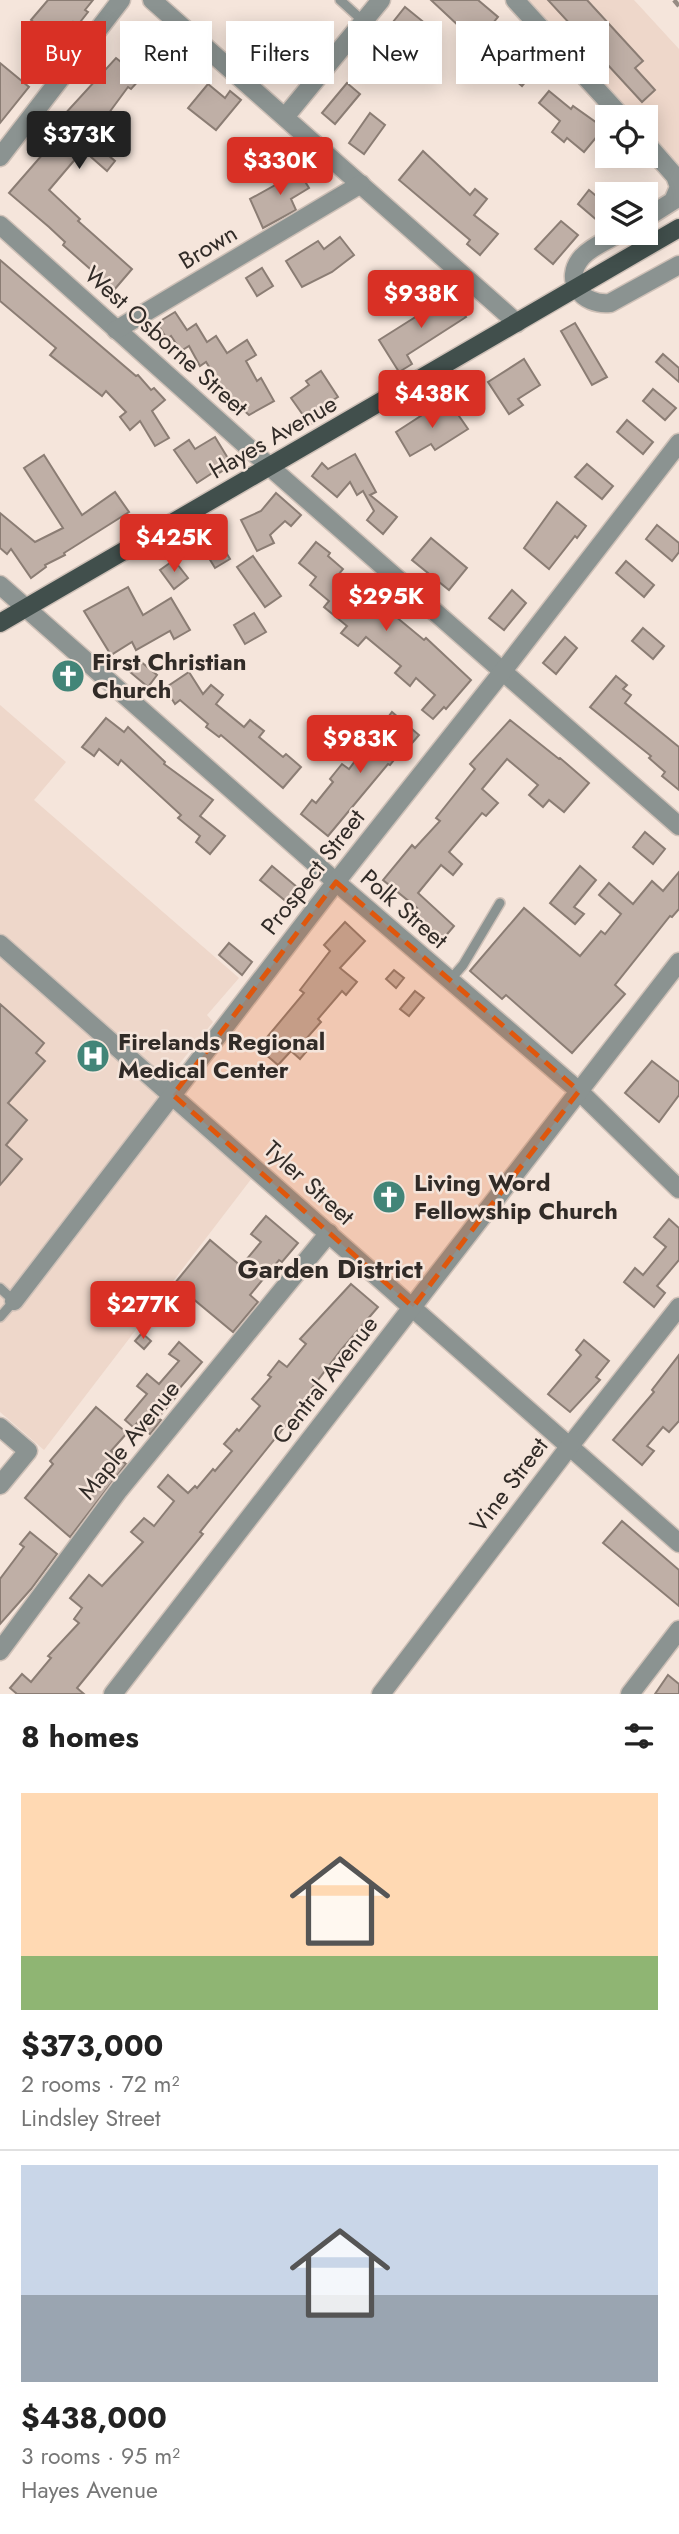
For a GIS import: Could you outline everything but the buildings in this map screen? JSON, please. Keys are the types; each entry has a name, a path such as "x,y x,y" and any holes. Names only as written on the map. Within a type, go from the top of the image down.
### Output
{"main road":[{"name":"Hayes Avenue","path":"0,623 679,228"}],"street":[{"path":"0,157 121,0"},
{"path":"152,0 517,323"},
{"path":"363,21 381,0"},
{"path":"516,0 611,105"},
{"path":"285,117 348,39"},
{"path":"658,157 675,176 679,187 673,201 658,210"},
{"name":"Brown","path":"116,330 360,184"},
{"name":"West Osborne Street","path":"0,225 679,826"},
{"path":"600,245 580,259 574,276 576,289 591,301 610,303 679,265"},
{"name":"Prospect Street","path":"14,1301 336,882 679,443"},
{"name":"Polk Street","path":"0,585 336,882 579,1091 679,1189"},
{"name":"Tyler Street","path":"0,944 679,1543"},
{"name":"Central Avenue","path":"113,1694 679,962"},
{"name":"Maple Avenue","path":"0,1651 118,1490 329,1233"},
{"name":"Vine Street","path":"381,1694 679,1307"},
{"path":"0,1427 29,1451 0,1485"},
{"path":"630,1694 679,1630"}],"lane":[{"path":"340,0 363,21"},
{"path":"450,980 463,965 500,903"},
{"path":"0,1288 14,1301 0,1317"}],"highlighted area":[{"path":"336,882 579,1091 413,1307 173,1095"}],"shaded area":[{"path":"514,0 634,0 679,49 679,173 658,151 658,105 615,105 594,84 609,84 609,21 534,21"},
{"name":"Firelands Regional Medical Center","path":"0,705 66,762 34,800 239,978 207,1015 213,1022 159,1089 255,1174 44,1450 0,1412"}],"railway":[{"path":"674,0 679,6"}],"place":[{"name":"First Christian Church","path":"68,676"},
{"name":"Firelands Regional Medical Center","path":"93,1056"},
{"name":"Living Word Fellowship Church","path":"389,1197"}],"district":[{"name":"Garden District","path":"330,1269"}]}
